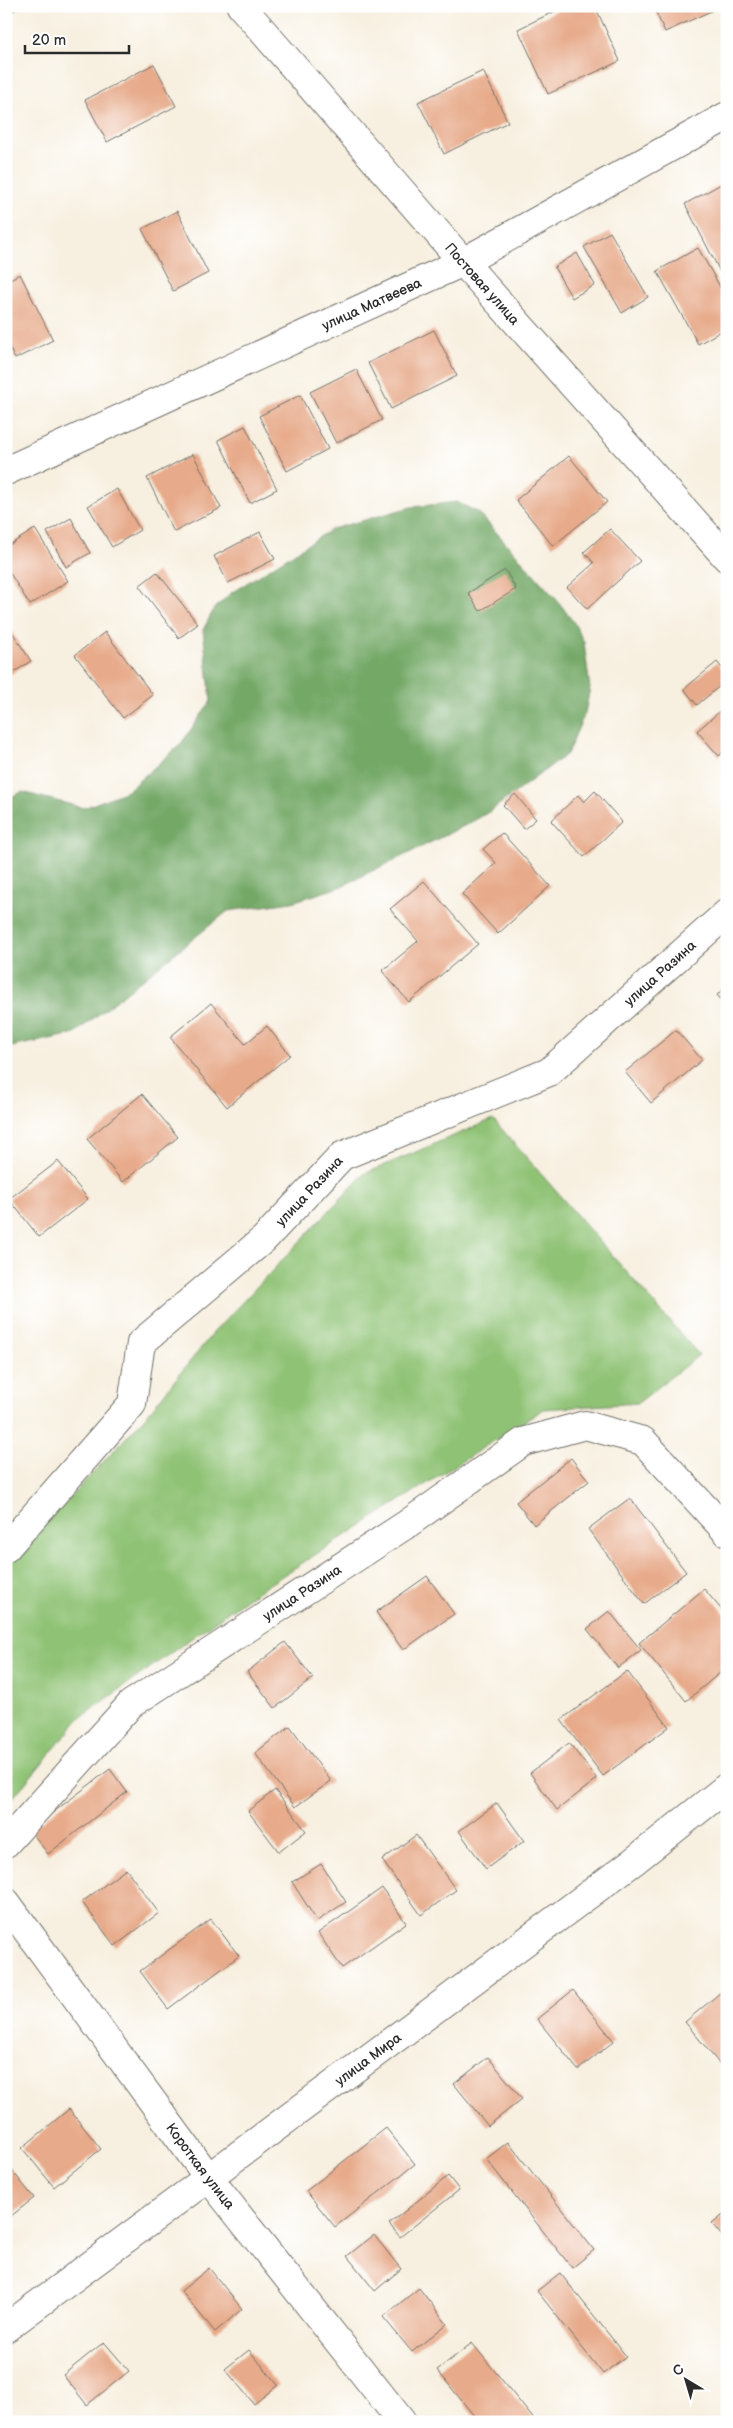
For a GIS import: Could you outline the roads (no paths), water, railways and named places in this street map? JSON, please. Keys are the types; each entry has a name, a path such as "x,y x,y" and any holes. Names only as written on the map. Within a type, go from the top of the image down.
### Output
{"street":[{"name":"Постовая улица","path":"241,6 463,262 727,558"},
{"name":"улица Матвеева","path":"6,471 463,262 727,116"},
{"name":"улица Разина","path":"6,1548 132,1404 141,1343 264,1239 342,1156 549,1072 727,913"},
{"name":"улица Разина","path":"6,1843 131,1704 407,1524 523,1442 585,1425 643,1440 727,1532"},
{"name":"улица Мира","path":"6,2328 208,2176 634,1862 727,1787"},
{"name":"Короткая улица","path":"6,1902 208,2176 402,2422"}]}
